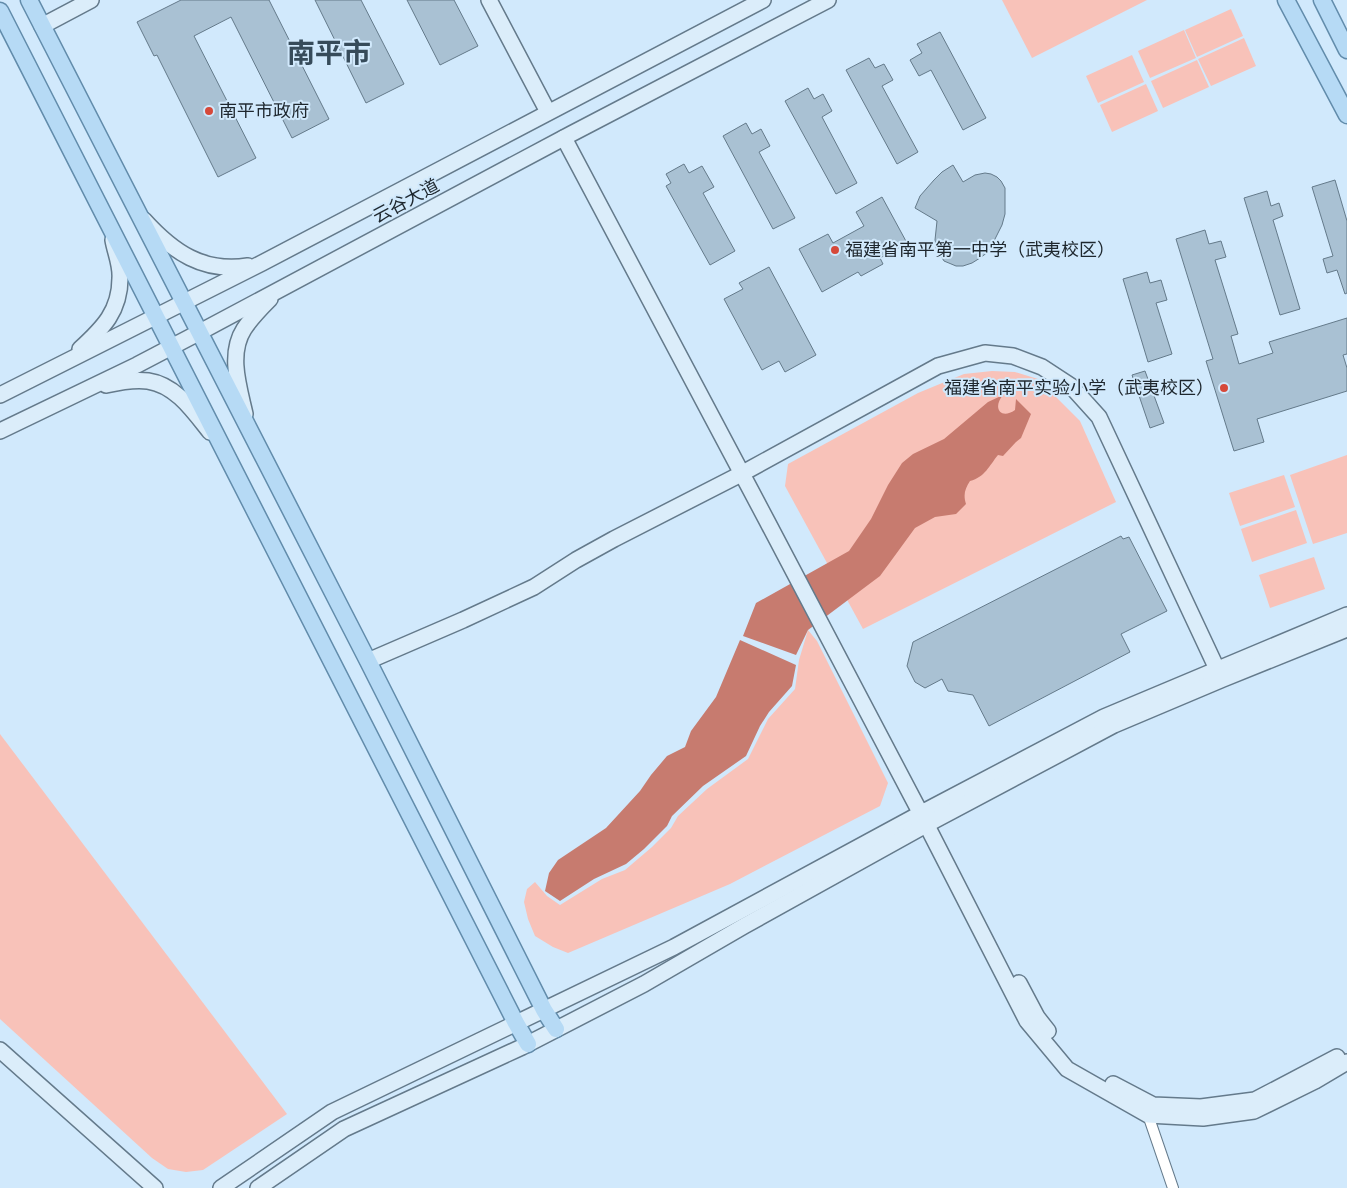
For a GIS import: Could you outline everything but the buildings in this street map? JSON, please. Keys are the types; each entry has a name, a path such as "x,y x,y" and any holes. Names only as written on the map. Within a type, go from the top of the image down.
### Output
{"main road":[{"path":"29,0 368,660 544,1010 556,1029"},
{"path":"42,26 91,0"},
{"path":"489,0 553,110"},
{"path":"499,0 553,110"},
{"name":"云谷大道","path":"0,395 262,263 762,0"},
{"name":"云谷大道","path":"0,431 200,332 567,136 828,0"},
{"path":"1286,0 1347,115"},
{"path":"1322,0 1347,50"},
{"path":"0,11 528,1044"},
{"path":"567,136 927,818 1037,1017 1073,1061 1153,1105 1201,1107 1255,1100 1347,1052"},
{"path":"140,215 157,233 200,263 232,268 262,263"},
{"path":"68,361 108,320 115,307 119,293 120,276 109,226"},
{"path":"247,425 238,378 236,352 244,330 278,290"},
{"path":"368,660 464,620 534,587 576,560 614,539 745,472 938,366 985,353 1013,356 1042,367 1071,386 1099,417 1217,670"},
{"path":"83,391 132,381 148,380 161,384 178,395 196,414 223,450"},
{"path":"258,1188 344,1128 528,1044 644,984 927,818 1104,718 1347,615"},
{"path":"221,1188 332,1112 674,947 1114,725 1347,629"},
{"path":"927,818 1027,1022 1067,1068 1148,1115 1203,1118 1254,1111 1347,1062"},
{"path":"0,1050 155,1188"}],"street":[{"path":"1148,1115 1173,1188"}],"shaded area":[{"path":"1002,0 1147,0 1032,58"},
{"path":"1231,9 1243,36 1197,57 1185,30"},
{"path":"1184,30 1196,58 1150,78 1138,51"},
{"path":"1244,38 1256,66 1211,86 1198,59"},
{"path":"1132,55 1144,82 1098,103 1086,76"},
{"path":"1197,60 1209,87 1163,108 1151,81"},
{"path":"1146,84 1158,111 1112,132 1100,105"},
{"path":"992,371 1015,372 1038,379 1080,421 1116,502 863,629 785,486 788,464 918,393 964,374"},
{"path":"1003,395 998,404 998,408 1002,413 1006,414 1015,410 1016,399 1031,414 1021,438 1003,456 998,455 983,474 970,481 965,492 966,504 956,514 935,517 915,528 880,576 808,630 796,655 743,636 756,603 849,551 871,519 888,485 902,463 913,454 944,439 988,402"},
{"path":"1347,455 1347,533 1313,544 1290,475"},
{"path":"1284,475 1295,507 1240,526 1229,493"},
{"path":"1296,510 1307,543 1252,562 1241,529"},
{"path":"1314,557 1325,589 1270,608 1259,575"},
{"path":"808,630 817,641 888,783 880,806 730,884 568,953 553,947 535,936 524,902 527,889 535,882 547,896 560,905 602,879 625,870 652,847 671,828 678,816 707,789 748,759 768,719 795,689 799,660"},
{"path":"740,640 796,665 792,686 769,712 746,756 703,786 672,816 667,826 626,864 594,879 560,901 545,891 549,873 558,860 606,828 640,791 667,756 685,747 691,731 716,697"},
{"path":"0,734 287,1114 203,1170 186,1172 168,1169 152,1158 0,1019"}],"place":[{"name":"南平市政府","path":"209,111"},
{"name":"福建省南平第一中学（武夷校区）","path":"835,250"},
{"name":"福建省南平实验小学（武夷校区）","path":"1224,388"}],"district":[{"name":"南平市","path":"329,53"}]}
